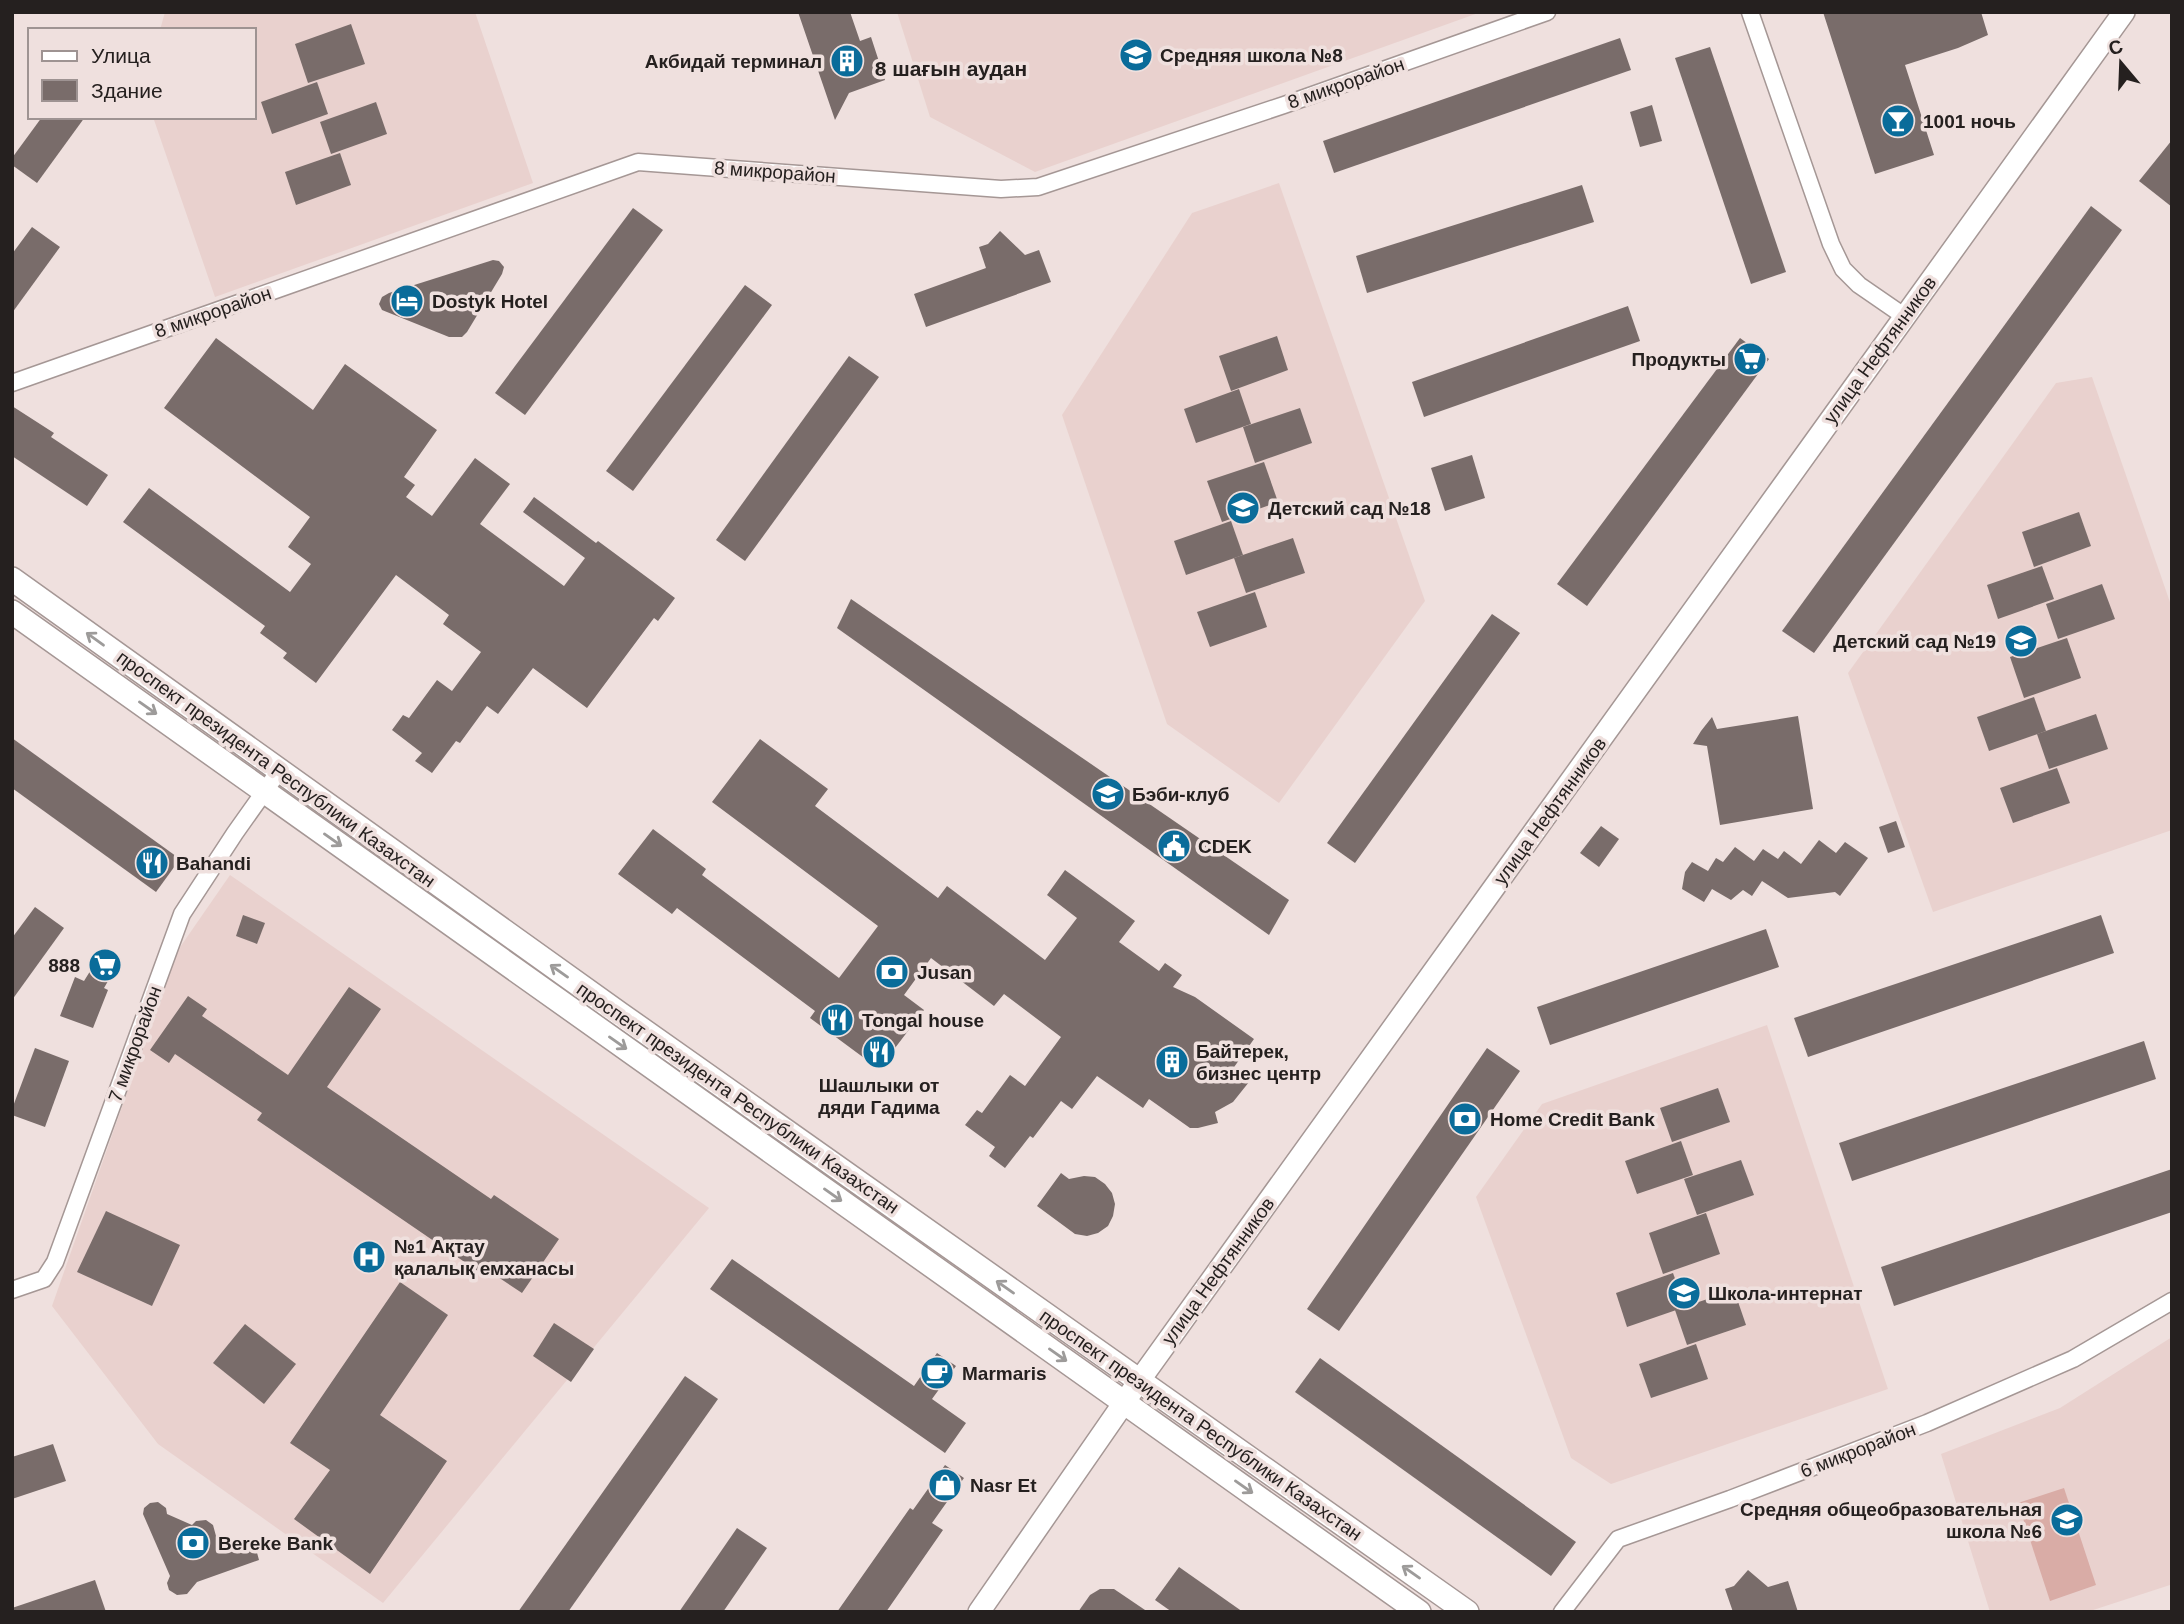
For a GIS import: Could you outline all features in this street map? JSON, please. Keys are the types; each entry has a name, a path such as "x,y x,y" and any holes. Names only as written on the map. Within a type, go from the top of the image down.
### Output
{"main road":[{"name":"проспект президента Республики Казахстан","path":"12,579 517,941 1467,1612"},
{"name":"проспект президента Республики Казахстан","path":"12,612 1419,1612"}],"street":[{"name":"8 микрорайон","path":"12,383 639,162 1001,189 1038,187 1284,105 1547,12"},
{"path":"1749,12 1830,244 1843,269 1858,285 1904,316"},
{"name":"улица Нефтянников","path":"979,1612 1139,1381 2124,12"},
{"name":"7 микрорайон","path":"12,1290 44,1279 55,1262 182,914 279,771"},
{"path":"503,960 517,941"},
{"name":"6 микрорайон","path":"1562,1612 1618,1539 1939,1418 2073,1359 2172,1301"}],"shaded area":[{"path":"165,12 475,12 533,183 215,297 154,119 256,119 256,28 161,28"},
{"name":"Средняя школа №8","path":"897,12 1481,12 1035,172 930,117"},
{"name":"Детский сад №18","path":"1279,183 1425,601 1279,803 1167,724 1062,415 1192,213"},
{"name":"Детский сад №19","path":"2092,377 2172,608 2172,830 1933,912 1848,673 2056,383"},
{"name":"№1 Ақтау қалалық емханасы","path":"230,875 709,1208 383,1603 158,1444 52,1306 176,953"},
{"name":"Школа-интернат","path":"1767,1025 1888,1389 1611,1484 1571,1458 1476,1197 1542,1104"},
{"name":"Средняя общеобразовательная школа №6","path":"2172,1337 2172,1589 2170,1585 2087,1612 1990,1612 1941,1454 2060,1408"},
{"path":"2064,1488 2096,1585 2050,1601 2018,1503"}],"building":[{"name":"Акбидай терминал","path":"798,12 850,12 860,41 871,37 885,80 849,93 835,120"},
{"path":"1823,12 1981,12 1988,35 1905,65 1934,155 1875,174"},
{"path":"351,24 365,64 308,83 295,44"},
{"path":"1620,38 1631,70 1334,173 1323,141"},
{"path":"1710,47 1786,272 1751,284 1675,58"},
{"path":"317,82 328,114 272,134 261,102"},
{"path":"376,102 387,134 331,154 320,122"},
{"path":"1652,105 1662,141 1640,147 1630,112"},
{"path":"41,119 84,119 37,183 12,165 12,158"},
{"path":"2172,140 2172,207 2139,181"},
{"path":"340,153 351,185 296,205 285,172"},
{"path":"1582,185 1594,222 1367,293 1356,256"},
{"path":"2091,206 2122,230 1814,653 1782,631"},
{"path":"633,208 663,230 525,415 495,393"},
{"path":"32,227 60,247 12,313 12,254"},
{"path":"1000,231 1025,255 1039,250 1051,282 926,327 914,294 986,268 979,247 988,244"},
{"path":"493,260 499,261 504,267 502,274 462,337 449,337 382,310 379,304 382,297 389,293"},
{"path":"745,285 772,305 633,491 606,471"},
{"path":"1628,306 1640,341 1424,417 1412,382"},
{"path":"1277,336 1288,370 1231,391 1219,356"},
{"path":"216,338 313,410 345,364 437,430 404,477 415,485 406,497 432,516 475,458 510,484 480,524 564,586 585,558 523,512 534,497 675,598 658,621 654,618 587,708 533,668 498,714 487,706 460,743 456,741 432,773 415,761 422,753 392,730 403,715 409,718 437,680 452,691 481,652 443,624 449,615 396,575 316,683 283,658 287,653 260,633 265,626 123,522 149,488 290,592 311,564 288,547 310,517 164,408"},
{"path":"1740,338 1769,359 1587,606 1557,584"},
{"path":"849,356 879,377 745,561 716,540"},
{"path":"1239,389 1251,424 1196,443 1184,409"},
{"path":"12,406 54,433 51,437 108,475 87,506 12,456"},
{"path":"1300,408 1312,443 1255,463 1243,427"},
{"path":"1472,455 1485,498 1445,511 1431,468"},
{"path":"1264,462 1278,502 1222,522 1207,481"},
{"path":"2079,512 2091,546 2034,567 2022,532"},
{"path":"1231,521 1243,555 1186,575 1174,541"},
{"path":"1293,538 1305,573 1246,593 1234,558"},
{"path":"2042,566 2054,599 1998,619 1987,585"},
{"path":"2102,584 2115,619 2058,639 2046,604"},
{"path":"1255,592 1267,627 1210,647 1197,612"},
{"path":"851,599 1289,900 1269,935 837,628"},
{"path":"1492,614 1520,633 1355,863 1327,843"},
{"path":"2067,638 2081,678 2024,698 2010,657"},
{"path":"2034,697 2046,731 1989,751 1977,717"},
{"path":"2096,714 2108,749 2049,769 2037,734"},
{"path":"1798,716 1813,809 1720,825 1707,746 1693,744 1701,731 1712,717 1717,729"},
{"path":"12,738 180,859 156,892 12,788"},
{"path":"760,739 828,789 815,806 938,898 947,886 1045,960 1077,918 1047,895 1065,870 1135,921 1119,942 1159,971 1165,963 1182,975 1173,987 1195,997 1254,1039 1232,1070 1249,1082 1233,1102 1215,1112 1218,1123 1190,1128 1149,1099 1143,1108 1097,1076 1072,1109 1061,1101 1033,1138 1030,1136 1005,1168 989,1156 995,1147 965,1125 977,1110 982,1113 1010,1075 1025,1086 1061,1037 1004,994 994,1006 931,958 904,995 924,1010 879,1069 810,1018 815,1011 677,908 672,914 618,874 653,829 706,869 702,875 839,978 878,926 712,802"},
{"path":"2057,768 2070,803 2013,823 2000,788"},
{"path":"1896,821 1905,847 1888,853 1879,827"},
{"path":"1601,826 1619,839 1599,867 1580,853"},
{"path":"1819,840 1836,853 1845,842 1868,858 1840,896 1835,892 1788,898 1762,881 1752,896 1743,890 1731,900 1712,889 1704,902 1682,889 1685,872 1692,862 1708,871 1716,858 1723,862 1735,847 1754,861 1763,849 1778,859 1784,851 1801,864"},
{"path":"35,907 64,928 12,1000 12,938"},
{"path":"243,915 265,923 257,944 236,936"},
{"path":"2101,915 2114,953 1808,1057 1794,1018"},
{"path":"1766,929 1779,967 1550,1045 1537,1007"},
{"path":"102,952 119,962 104,988 108,990 93,1028 60,1016 75,977 84,981"},
{"path":"349,987 381,1009 327,1087 491,1199 494,1195 559,1239 522,1293 489,1271 485,1276 257,1120 262,1113 175,1054 169,1063 150,1050 188,996 207,1009 202,1016 288,1075"},
{"path":"2144,1041 2156,1079 1852,1181 1839,1143"},
{"path":"35,1048 69,1061 45,1127 12,1115"},
{"path":"1487,1048 1520,1071 1339,1331 1307,1309"},
{"path":"1718,1088 1730,1122 1672,1142 1660,1108"},
{"path":"1681,1141 1693,1175 1637,1194 1625,1161"},
{"path":"1741,1160 1754,1195 1697,1215 1684,1179"},
{"path":"2172,1169 2172,1212 1894,1306 1881,1267"},
{"path":"1061,1173 1069,1179 1095,1177 1105,1184 1112,1193 1115,1204 1108,1226 1087,1236 1075,1234 1037,1206"},
{"path":"106,1211 180,1245 152,1306 77,1272"},
{"path":"1706,1213 1720,1254 1663,1274 1649,1233"},
{"path":"732,1259 914,1386 937,1353 956,1366 932,1399 966,1423 945,1453 710,1289"},
{"path":"1673,1273 1685,1307 1627,1327 1616,1293"},
{"path":"400,1282 448,1315 380,1415 447,1461 370,1574 294,1519 330,1470 290,1443"},
{"path":"1734,1290 1746,1325 1687,1345 1675,1310"},
{"path":"554,1323 594,1349 571,1382 533,1356"},
{"path":"245,1324 296,1364 264,1404 213,1363"},
{"path":"1696,1344 1708,1379 1651,1398 1639,1364"},
{"path":"1320,1358 1576,1542 1551,1576 1295,1392"},
{"path":"685,1376 718,1399 568,1612 518,1612"},
{"path":"53,1444 66,1481 12,1499 12,1457"},
{"path":"945,1465 964,1478 932,1523 943,1530 886,1612 837,1612 910,1508 913,1510"},
{"path":"158,1502 166,1508 167,1514 192,1525 196,1521 206,1520 213,1525 216,1536 237,1545 249,1544 256,1549 259,1560 197,1582 187,1594 177,1595 169,1590 167,1583 170,1576 143,1514 144,1508 150,1503"},
{"path":"737,1528 767,1548 723,1612 679,1612"},
{"path":"1179,1567 1243,1612 1172,1612 1155,1600"},
{"path":"1748,1570 1768,1587 1788,1581 1798,1612 1733,1612 1725,1589 1734,1586"},
{"path":"95,1580 106,1612 12,1612 12,1608"},
{"path":"1100,1589 1114,1589 1148,1612 1078,1612 1090,1595"}],"place":[{"name":"Средняя школа №8","path":"1136,55"},
{"name":"Акбидай терминал","path":"847,61"},
{"name":"1001 ночь","path":"1898,121"},
{"name":"Dostyk Hotel","path":"407,301"},
{"name":"Продукты","path":"1750,359"},
{"name":"Детский сад №18","path":"1243,508"},
{"name":"Детский сад №19","path":"2021,641"},
{"name":"Бэби-клуб","path":"1108,794"},
{"name":"CDEK","path":"1174,846"},
{"name":"Bahandi","path":"152,863"},
{"name":"888","path":"105,965"},
{"name":"Jusan","path":"892,972"},
{"name":"Tongal house","path":"837,1020"},
{"name":"Шашлыки от дяди Гадима","path":"879,1052"},
{"name":"Байтерек, бизнес центр","path":"1172,1062"},
{"name":"Home Credit Bank","path":"1465,1119"},
{"name":"№1 Ақтау қалалық емханасы","path":"369,1257"},
{"name":"Школа-интернат","path":"1684,1293"},
{"name":"Marmaris","path":"937,1373"},
{"name":"Nasr Et","path":"945,1485"},
{"name":"Средняя общеобразовательная школа №6","path":"2067,1520"},
{"name":"Bereke Bank","path":"193,1543"}],"district":[{"name":"8 шағын аудан","path":"951,68"}]}
